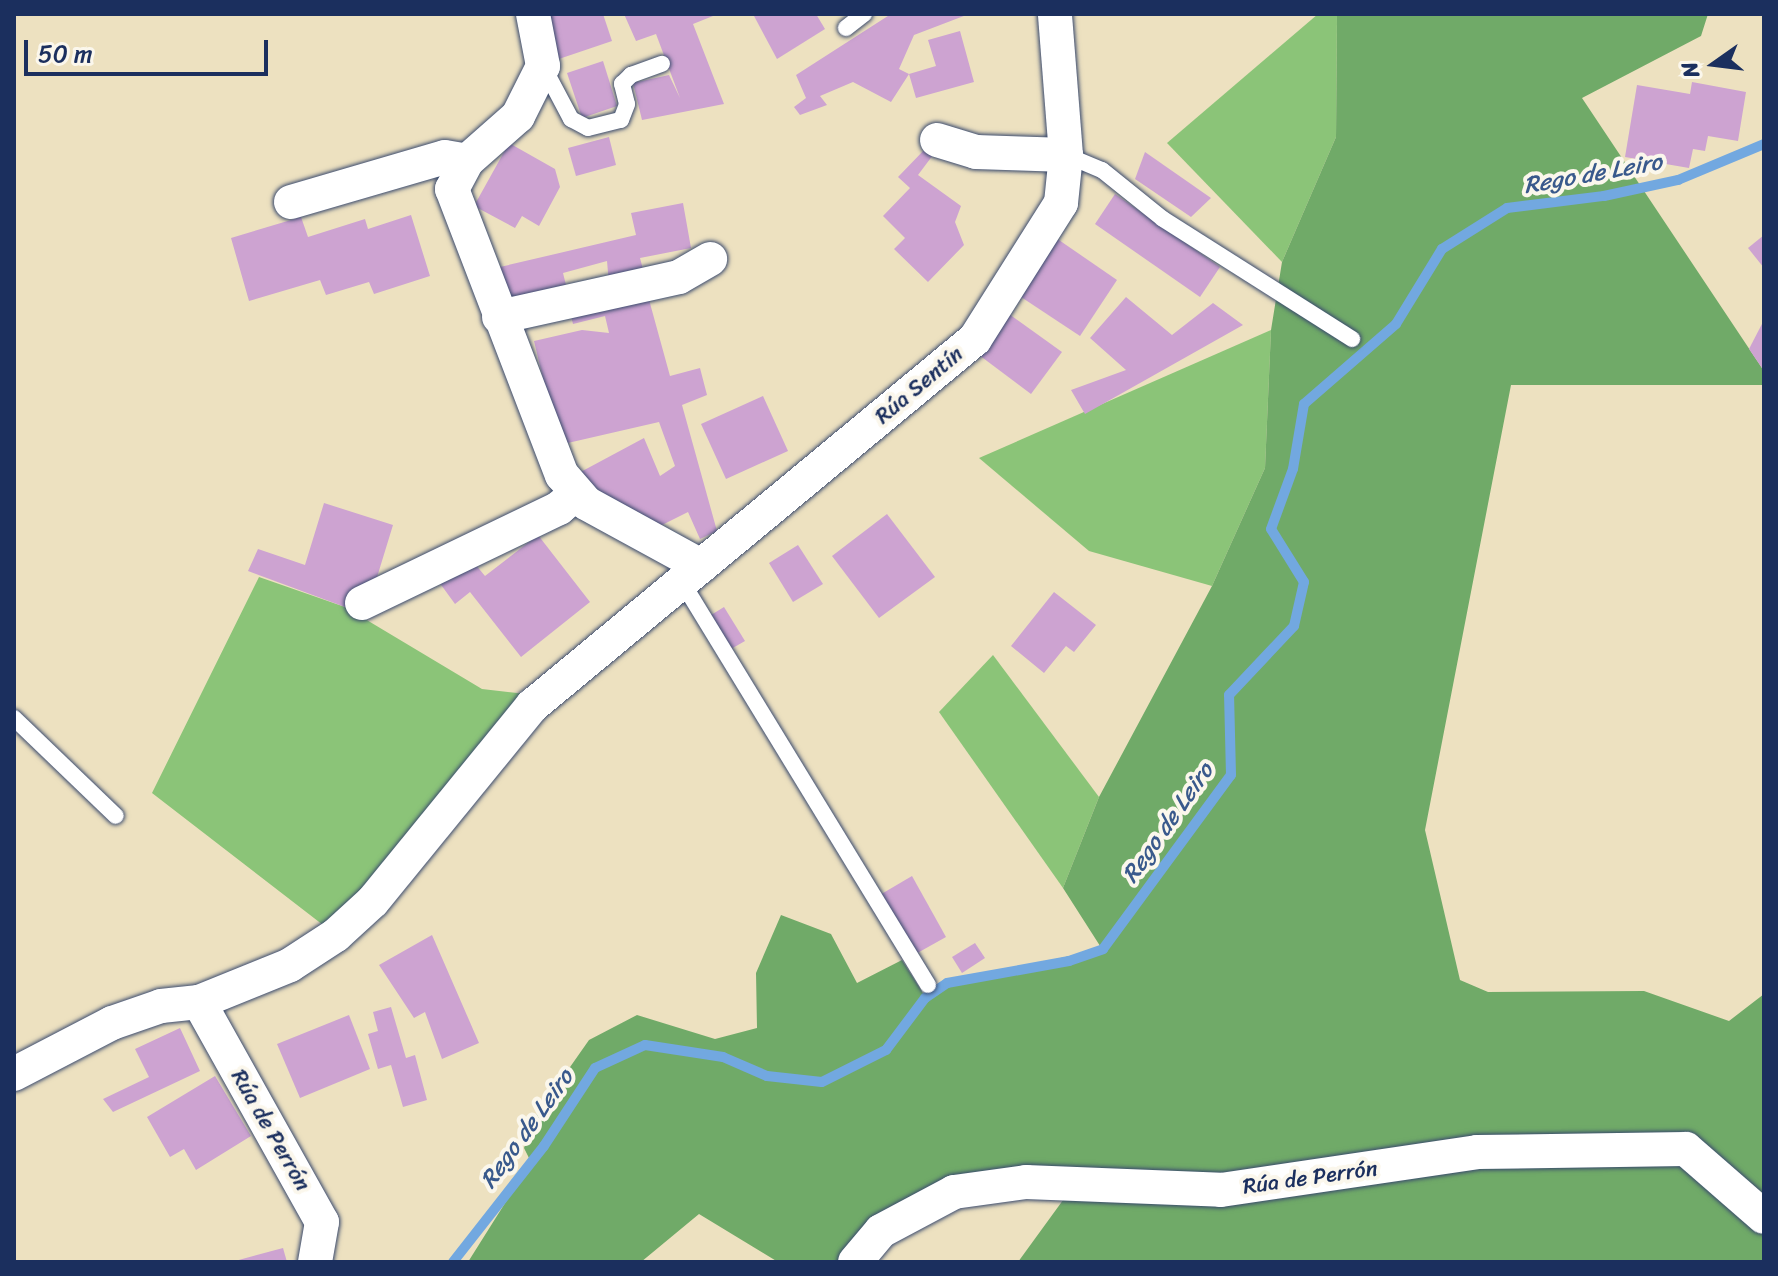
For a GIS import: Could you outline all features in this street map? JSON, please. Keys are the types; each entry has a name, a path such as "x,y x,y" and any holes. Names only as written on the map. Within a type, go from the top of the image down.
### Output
{"street":[{"path":"533,14 543,66 518,116 467,161 452,189 562,475 586,503 692,574"},
{"name":"Rúa Sentín","path":"199,1002 290,965 336,935 402,866 532,706 975,339 1061,203 1066,155 1055,14"},
{"path":"937,140 976,152 1066,155"},
{"path":"291,202 445,157 467,161"},
{"path":"499,317 679,277 710,259"},
{"path":"362,603 559,508 577,493"},
{"path":"14,1074 66,1043 112,1023 161,1006 199,1002"},
{"name":"Rúa de Perrón","path":"199,1002 322,1222 315,1262"},
{"name":"Rúa de Perrón","path":"855,1262 881,1231 954,1192 1026,1182 1221,1190 1477,1152 1686,1149 1764,1217"}],"lane":[{"path":"846,28 864,14"},
{"path":"543,66 571,119 588,128 621,120 627,104 622,84 631,75 662,64"},
{"path":"1066,155 1102,170 1163,219 1352,339"},
{"path":"692,574 928,985"},
{"path":"14,718 116,816"}],"green space":[{"path":"1318,14 1337,14 1336,137 1282,262 1167,143"},
{"path":"1337,14 1708,14 1701,36 1582,98 1764,371 1764,385 1511,385 1425,830 1460,980 1488,992 1644,991 1729,1021 1764,994 1764,1262 1018,1262 1074,1185 954,1192 846,1262 778,1262 699,1214 641,1262 468,1262 531,1162 524,1148 535,1117 589,1040 637,1015 715,1039 757,1028 756,973 781,915 831,934 857,983 902,960 926,998 947,983 1102,949 1063,888 1099,797 1212,586 1265,468 1271,330 1282,262 1336,137"},
{"path":"1271,330 1265,468 1212,586 1089,551 979,458"},
{"path":"259,577 345,607 482,689 544,696 336,935 152,793"},
{"path":"993,655 1099,797 1063,888 939,712"}],"building":[{"path":"541,14 603,14 612,41 550,62"},
{"path":"624,14 718,14 693,24 724,104 642,120 633,83 669,75 680,98 656,34 636,41"},
{"path":"753,14 816,14 825,29 777,59"},
{"path":"891,14 969,14 914,35 899,69 909,74 891,102 853,82 820,96 827,105 800,115 794,107 806,98 796,75"},
{"path":"960,31 974,82 916,98 909,74 936,66 928,40"},
{"path":"603,61 617,106 582,118 567,73"},
{"path":"1692,82 1746,92 1738,141 1708,136 1705,151 1693,149 1689,168 1625,157 1637,85 1690,94"},
{"path":"609,137 616,165 576,176 568,148"},
{"path":"509,143 555,169 560,187 539,226 522,216 515,228 474,206"},
{"path":"926,148 936,151 918,175 961,206 955,222 964,245 928,282 894,249 905,238 883,216 910,188 898,177"},
{"path":"1145,152 1211,198 1191,217 1135,179"},
{"path":"1115,194 1220,267 1200,297 1095,224"},
{"path":"683,203 691,248 640,258 645,277 609,284 607,261 563,273 566,285 508,300 500,267 636,235 631,213"},
{"path":"411,215 430,276 374,294 369,282 326,295 320,280 249,301 231,238 301,217 308,237 365,219 368,229"},
{"path":"1764,235 1764,268 1748,248"},
{"path":"1056,238 1117,280 1080,336 1018,295"},
{"path":"648,296 670,376 700,368 707,395 682,405 717,531 700,539 688,512 658,527 603,502 575,475 644,438 660,476 675,466 659,422 559,445 534,341 582,330 609,333 605,316 573,324 570,312"},
{"path":"1126,297 1172,335 1213,303 1243,325 1085,414 1071,390 1126,370 1090,338"},
{"path":"1009,314 1062,352 1031,394 979,355"},
{"path":"1764,320 1764,371 1749,349"},
{"path":"763,396 788,451 726,479 701,424"},
{"path":"324,503 393,525 374,587 345,607 248,571 258,549 305,565"},
{"path":"887,514 935,577 879,618 832,556"},
{"path":"538,535 590,602 521,657 470,592 455,604 439,582 470,558 485,576"},
{"path":"798,545 823,584 793,602 769,563"},
{"path":"1054,592 1096,625 1074,652 1066,646 1044,673 1011,646"},
{"path":"724,607 745,641 731,649 711,615"},
{"path":"912,876 946,937 912,956 878,896"},
{"path":"432,935 479,1043 442,1059 425,1012 414,1018 379,965"},
{"path":"975,943 985,958 962,973 952,957"},
{"path":"391,1007 406,1058 415,1055 427,1100 403,1107 391,1065 378,1069 368,1034 378,1031 373,1012"},
{"path":"349,1015 370,1069 300,1098 277,1044"},
{"path":"180,1028 200,1071 113,1112 103,1099 149,1077 135,1049"},
{"path":"215,1076 251,1136 196,1170 184,1149 170,1157 147,1117"},
{"path":"283,1248 287,1262 235,1262 235,1261"}],"waterway":[{"name":"Rego de Leiro","path":"453,1262 544,1146 595,1068 645,1045 723,1057 767,1076 822,1082 886,1050 925,998 947,983 1069,961 1103,949 1231,775 1229,695 1294,626 1304,582 1271,529 1293,469 1304,404 1396,324 1442,249 1507,208 1604,196 1678,180 1764,144"}]}
